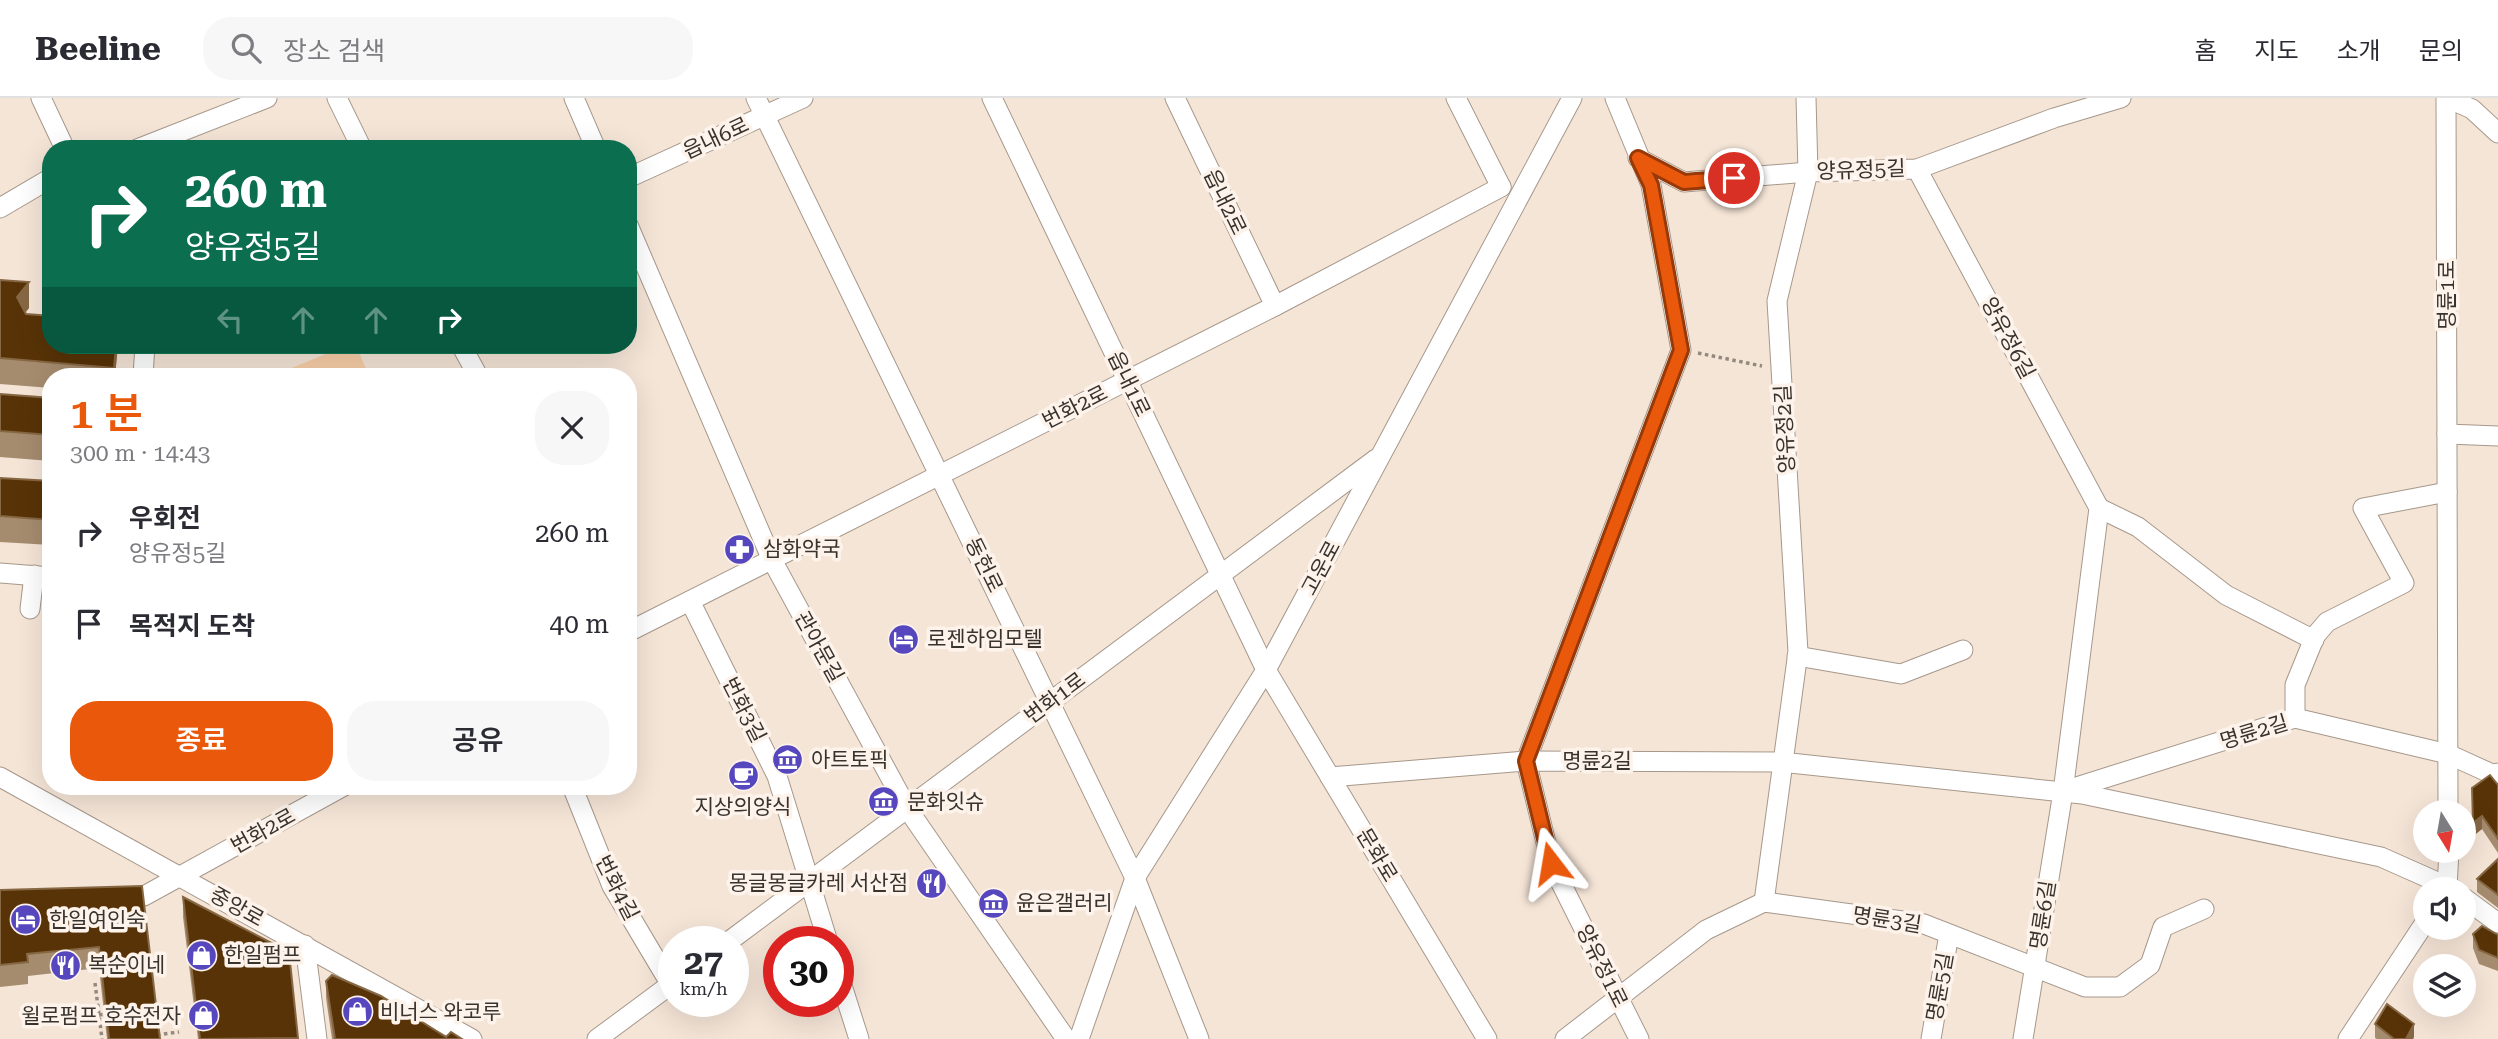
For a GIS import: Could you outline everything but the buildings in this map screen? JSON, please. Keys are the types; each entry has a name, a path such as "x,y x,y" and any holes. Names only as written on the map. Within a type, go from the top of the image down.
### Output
{"street":[{"path":"41,98 61,140"},
{"path":"160,140 267,98"},
{"path":"337,98 358,140"},
{"path":"574,98 592,140"},
{"name":"읍내6로","path":"637,173 760,107 803,98"},
{"name":"읍내1로","path":"992,98 1266,670"},
{"name":"읍내2로","path":"1175,98 1275,306"},
{"path":"1457,98 1501,187 1519,196"},
{"name":"고운로","path":"1079,1039 1135,878 1266,670 1572,98"},
{"path":"1526,761 1681,350 1651,185 1615,98"},
{"name":"양유정2길","path":"1781,762 1797,656 1777,301 1808,172 1806,98"},
{"name":"양유정5길","path":"1638,158 1684,182 1808,172 1917,169 2054,118 2121,98"},
{"path":"2446,98 2472,110 2498,133"},
{"name":"명륜1로","path":"2446,98 2448,800"},
{"name":"동헌로","path":"760,107 1135,878 1199,1039"},
{"name":"양유정6길","path":"1917,169 2099,508"},
{"path":"0,208 42,183"},
{"name":"번화2로","path":"637,628 1275,306 1501,187"},
{"name":"관아문길","path":"637,246 772,560 907,808 1066,1039"},
{"path":"2447,434 2498,436"},
{"name":"번화1로","path":"749,926 1382,454"},
{"path":"2295,718 2295,685 2314,640 2327,622 2404,583 2363,508 2447,492"},
{"path":"2063,792 2099,508 2138,527 2227,595 2314,640"},
{"path":"0,573 42,576 30,609"},
{"name":"번화3길","path":"690,601 777,776 823,926"},
{"path":"1797,656 1901,674 1962,650"},
{"name":"문화로","path":"1266,670 1487,1039"},
{"name":"명륜2길","path":"2063,792 2295,718 2448,754"},
{"path":"2448,754 2492,774 2498,773"},
{"name":"명륜2길","path":"1330,776 1526,761 1781,762 2063,792 2381,856 2425,877"},
{"name":"양유정1로","path":"1526,761 1551,863 1639,1039"},
{"path":"1564,1039 1706,930 1764,902 1781,762"},
{"name":"중앙로","path":"0,777 305,945 465,1038"},
{"name":"명륜6길","path":"2023,1039 2063,792"},
{"name":"번화2로","path":"92,897 145,896 328,795"},
{"name":"번화4길","path":"576,795 612,886 658,960"},
{"name":"명륜3길","path":"1764,902 1924,924 2085,987 2120,987 2150,965 2163,927 2204,909"},
{"name":"명륜2길","path":"2476,907 2498,923"},
{"name":"명륜5길","path":"1931,1039 1949,934"},
{"path":"2348,1039 2413,940"},
{"path":"305,945 317,1039"},
{"path":"597,1039 658,993"},
{"path":"852,1017 859,1039"}],"path":[{"path":"1681,350 1736,358 1781,372"},
{"path":"95,982 102,1039"},
{"path":"150,1008 176,1005"},
{"path":"99,1015 112,1013"},
{"path":"145,1036 179,1032"}],"shaded area":[{"path":"326,354 360,354 366,368 292,368"}],"place":[{"name":"삼화약국","path":"740,549"},
{"name":"로젠하임모텔","path":"904,639"},
{"name":"아트토픽","path":"788,760"},
{"name":"지상의양식","path":"743,775"},
{"name":"문화잇슈","path":"884,802"},
{"name":"몽글몽글카레 서산점","path":"931,883"},
{"name":"윤은갤러리","path":"993,903"},
{"name":"한일여인숙","path":"26,920"},
{"name":"한일펌프","path":"201,955"},
{"name":"복순이네","path":"65,965"},
{"name":"비너스 와코루","path":"357,1012"},
{"name":"윌로펌프 호수전자","path":"204,1016"}],"route":[{"path":"1551,863 1526,761 1681,350 1651,185 1638,158 1684,182 1734,178"}]}
